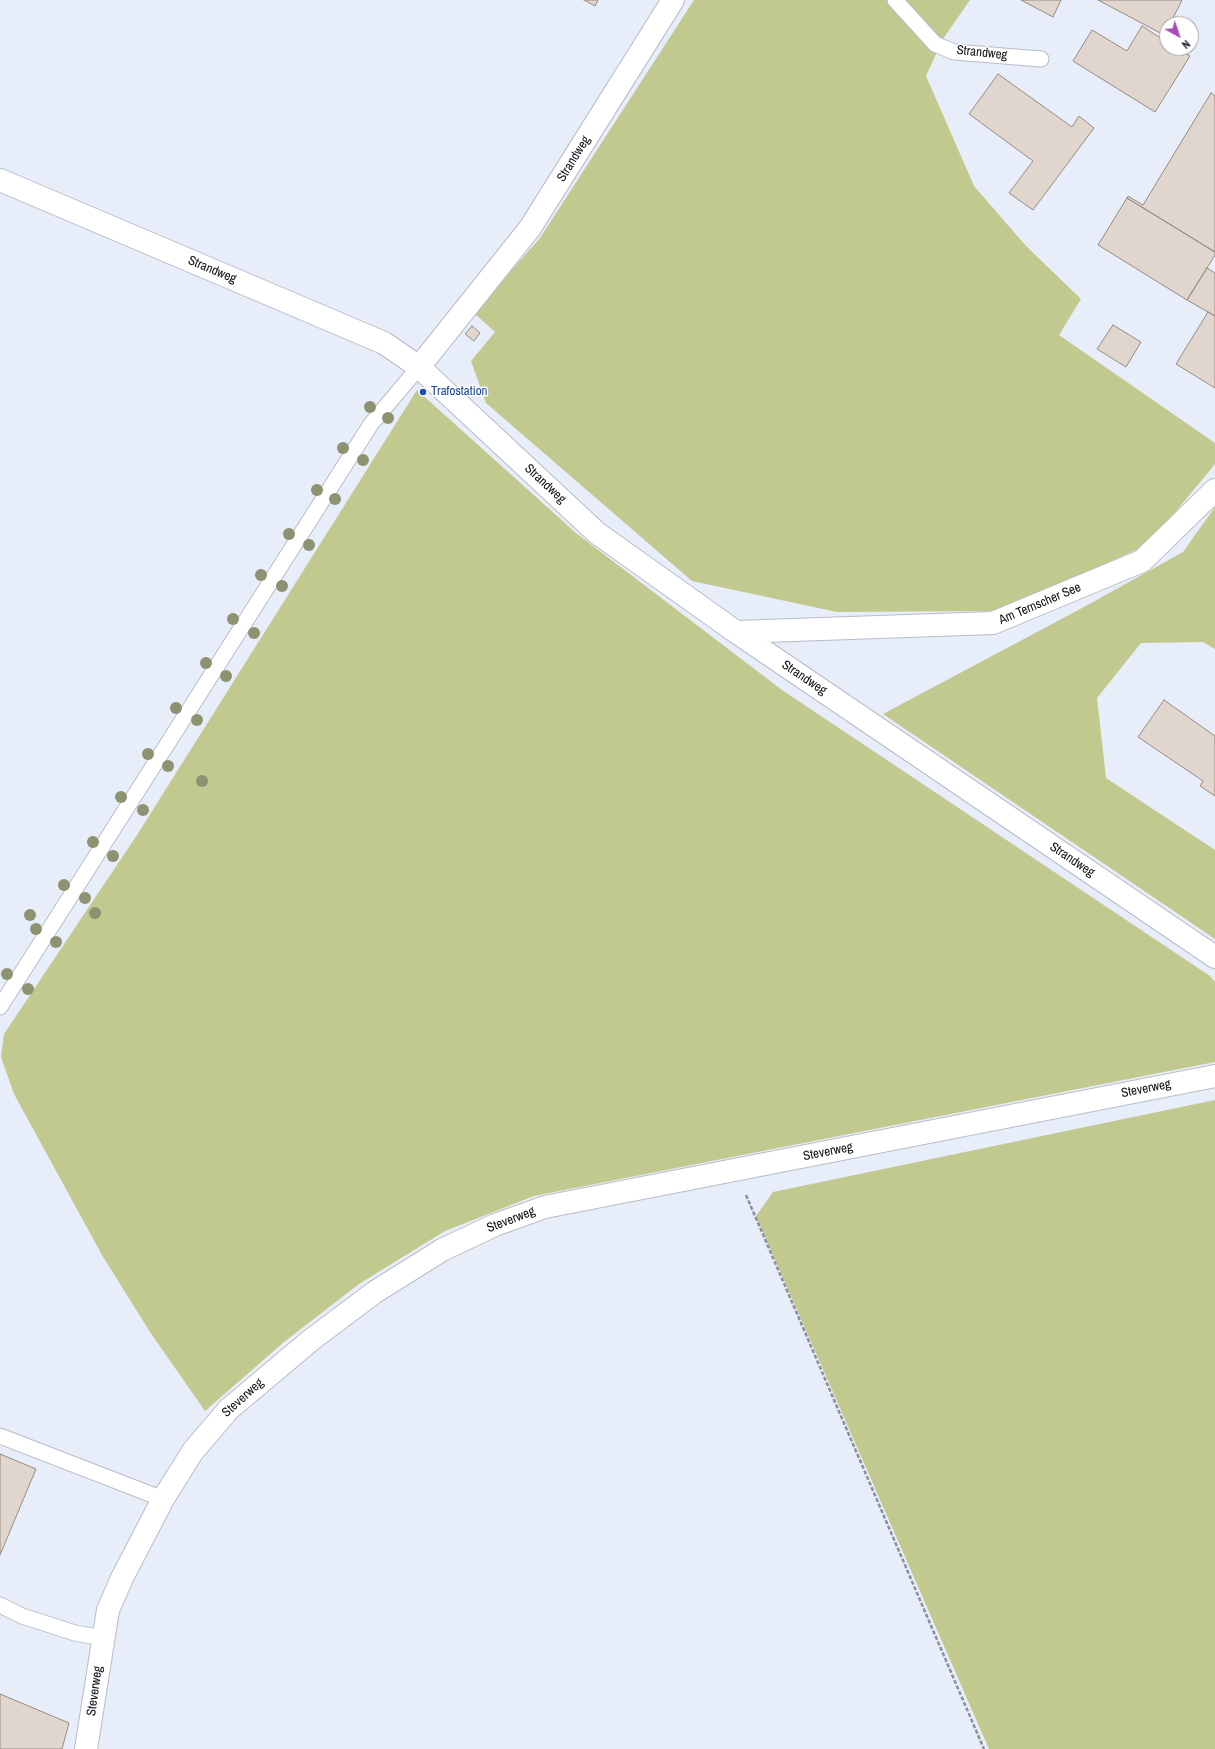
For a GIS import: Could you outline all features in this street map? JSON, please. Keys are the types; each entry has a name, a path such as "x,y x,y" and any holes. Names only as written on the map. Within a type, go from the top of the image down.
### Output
{"street":[{"name":"Strandweg","path":"419,367 530,228 673,0"},
{"name":"Strandweg","path":"0,180 384,343 419,367 597,533 736,632 1215,956"},
{"name":"Am Ternscher See","path":"736,632 993,623 1142,561 1215,490"},
{"name":"Steverweg","path":"86,1749 108,1610 122,1578 163,1499 193,1451 229,1409 311,1340 375,1292 442,1250 495,1225 545,1207 1215,1076"}],"lane":[{"name":"Strandweg","path":"895,0 935,44 954,52 1041,59"},
{"path":"0,1007 371,424 419,367"},
{"path":"0,1436 163,1499"},
{"path":"0,1605 22,1616 75,1634 103,1638"}],"path":[{"path":"735,1170 984,1749"}],"green space":[{"path":"694,0 970,0 943,39 926,76 974,186 1026,246 1081,299 1059,335 1215,443 1215,464 1149,544 1001,611 837,612 692,581 486,403 471,361 495,332 474,313 540,238"},
{"path":"417,390 576,533 782,690 1210,976 1215,982 1215,1062 534,1196 445,1231 359,1284 284,1342 205,1411 150,1332 102,1255 14,1094 1,1057 4,1034 137,835"},
{"path":"1215,507 1215,649 1203,642 1141,643 1097,698 1106,778 1215,850 1215,939 883,714 1084,607 1183,552"},
{"path":"1215,1100 1215,1749 989,1749 756,1216 773,1192"}],"building":[{"path":"584,0 598,0 595,6"},
{"path":"1021,0 1061,0 1053,17"},
{"path":"1098,0 1182,0 1174,16 1159,16 1159,32"},
{"path":"1142,26 1159,37 1159,56 1190,56 1155,112 1073,61 1092,30 1127,51"},
{"path":"998,74 1072,127 1079,116 1094,128 1033,210 1009,193 1033,161 969,114"},
{"path":"1211,93 1215,96 1215,252 1127,198 1128,196 1143,205"},
{"path":"1127,198 1215,252 1215,255 1187,300 1098,245"},
{"path":"1207,268 1215,273 1215,316 1187,300"},
{"path":"1208,312 1215,316 1215,388 1176,364"},
{"path":"1113,325 1141,342 1126,367 1097,349"},
{"path":"472,326 480,333 474,341 465,334"},
{"path":"1164,700 1215,736 1215,796 1200,786 1203,781 1138,737"},
{"path":"0,1454 36,1469 0,1555"},
{"path":"0,1694 69,1723 62,1749 0,1749"}],"place":[{"name":"Trafostation","path":"423,392"}]}
